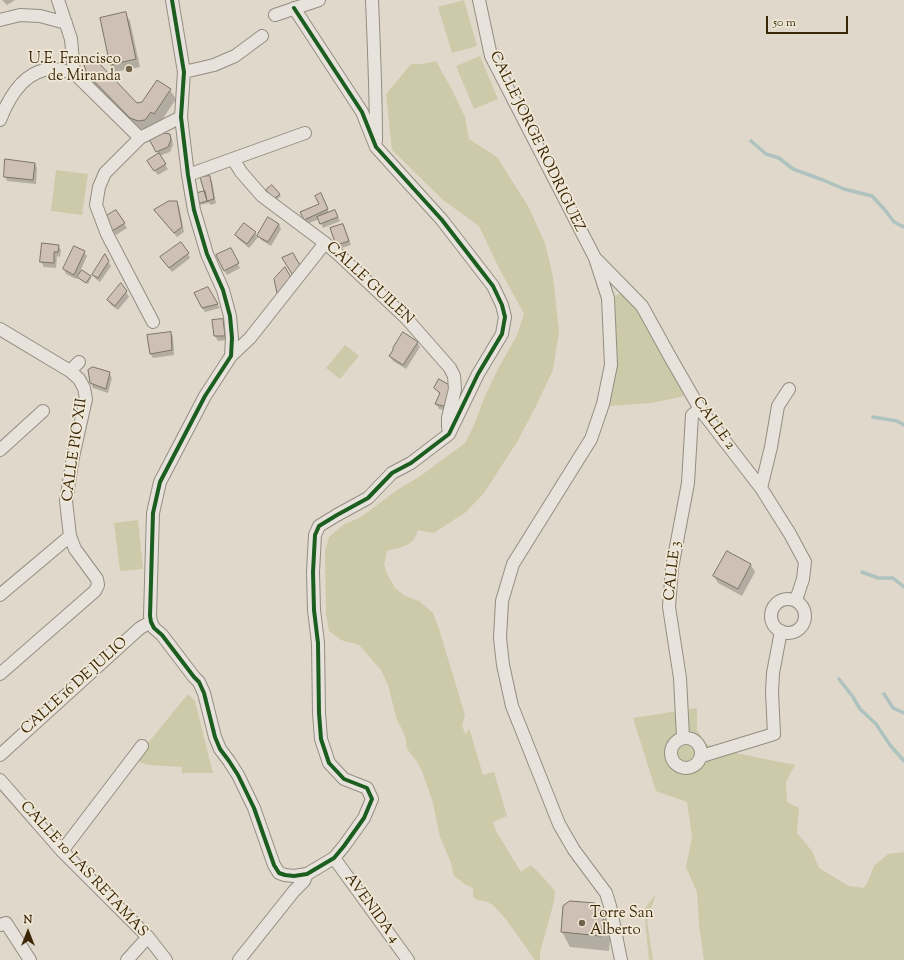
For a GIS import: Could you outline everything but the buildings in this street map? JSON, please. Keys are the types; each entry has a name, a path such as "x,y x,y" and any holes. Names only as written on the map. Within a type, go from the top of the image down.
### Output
{"street":[{"path":"58,0 71,39 74,73"},
{"path":"172,0 184,72 181,117 188,175 194,210 207,254 223,290 230,316 232,338 231,356"},
{"path":"275,15 319,0"},
{"path":"372,0 376,100 376,147"},
{"name":"CALLE JORGE RODRIGUEZ","path":"479,0 491,56 595,258"},
{"path":"294,8 362,112 376,147 442,220 493,286 502,305 505,317 502,334 478,374 449,434 411,463 392,473 368,498 319,526 315,535 313,572 314,610 318,643 321,739 329,763 344,779 367,788 372,799 364,818 334,858 307,874 294,876 280,873 274,865 254,808 238,775 220,749 215,737 204,693 199,682 154,628 151,622 153,513 160,482 205,396 231,356 250,338 325,243"},
{"path":"0,20 20,16 40,16 66,24"},
{"path":"184,72 214,65 235,56 262,36"},
{"path":"0,120 5,108 17,88 26,79 37,73 52,69 74,73 140,138"},
{"path":"153,322 107,234 96,205 99,187 105,173 140,138 181,117"},
{"path":"188,175 305,133"},
{"name":"CALLE GUILEN","path":"233,159 262,196 325,243 407,319 450,368 454,376 456,389 448,418 449,434"},
{"path":"595,258 608,298 610,328 611,365 603,404 591,439 513,564 502,601 500,638 503,665 512,706 559,824 574,850 606,893 621,960"},
{"name":"CALLE 2","path":"595,258 642,306 700,408 761,488 790,534 805,562 803,579 796,600"},
{"name":"CALLE PIO XII","path":"0,329 70,371 79,379 84,388 86,399 73,457 66,501 70,536 75,549 97,579 98,585 95,591 0,674"},
{"path":"70,371 79,362"},
{"path":"761,488 778,406 789,390"},
{"name":"CALLE 3","path":"683,737 680,678 670,607 671,576 688,483 692,415 700,408"},
{"path":"0,450 43,411"},
{"path":"0,595 70,536"},
{"path":"784,599 796,600 804,607 806,618 801,628 797,631 786,633 776,628 771,617 772,611 774,606 784,599"},
{"name":"CALLE 16 DE JULIO","path":"0,755 140,628 151,622"},
{"path":"702,756 774,734 772,692 773,673 781,631"},
{"path":"688,737 697,742 700,746 702,756 700,760 692,767 682,768 674,762 670,752 674,743 678,739 688,737"},
{"path":"62,851 142,746"},
{"name":"CALLE 10 LAS RETAMAS","path":"0,780 62,851 148,937 166,960"},
{"name":"AVENIDA 4","path":"334,858 408,960"},
{"path":"239,960 294,891 304,881 307,874"},
{"path":"3,924 30,960"},
{"path":"127,960 148,937"}],"shaded area":[{"path":"464,0 477,46 452,53 438,7"},
{"path":"480,56 498,99 474,109 456,66"},
{"path":"436,61 465,117 469,139 497,157 528,206 545,243 553,277 559,331 553,370 517,442 484,493 466,512 434,533 418,530 414,539 410,543 387,551 384,565 395,588 405,596 419,601 433,613 465,715 462,726 466,735 469,728 483,775 494,772 507,816 493,822 496,831 521,872 531,865 555,891 554,902 540,952 540,960 535,960 505,918 493,905 473,897 473,888 466,885 454,876 451,863 440,837 433,803 422,771 416,760 407,749 405,736 396,717 388,685 381,670 359,645 341,640 329,631 326,614 325,551 329,537 343,525 361,517 465,443 498,369 517,335 524,314 498,266 479,226 443,200 392,150 386,94 411,64 422,64"},
{"path":"56,170 88,174 82,215 51,211"},
{"path":"621,293 636,310 679,380 684,396 652,403 609,406 613,389 616,334 613,297"},
{"path":"345,345 359,356 340,379 326,368"},
{"path":"138,520 143,569 120,571 114,523"},
{"path":"188,694 195,701 213,773 182,773 182,767 148,765 134,760"},
{"path":"697,708 697,730 706,744 726,751 795,765 786,782 787,802 799,808 797,833 812,851 819,868 849,886 864,888 874,866 888,854 904,852 904,960 704,960 699,925 697,892 686,867 692,837 687,802 656,791 633,718"},
{"path":"656,894 647,921 653,960 649,960 644,909"}],"waterway":[{"path":"751,141 766,154 779,158 793,169 844,189 872,196 894,222 904,227"},
{"path":"873,417 897,421 904,425"},
{"path":"862,572 878,578 893,578 904,587"},
{"path":"839,679 860,709 876,724 890,745 904,761"},
{"path":"884,694 893,708 904,713"}],"cycle path":[{"path":"172,0 184,72 181,117 194,210 207,254 223,290 230,316 232,338 231,356 205,396 160,482 153,513 150,616 154,628 162,635 199,682 204,693 215,737 220,749 238,775 254,808 274,865 279,873 294,876 307,874 334,858 364,818 372,799 367,788 344,779 329,763 321,739 318,643 314,610 313,572 315,535 319,526 368,498 392,473 411,463 449,434 478,374 502,334 505,317 502,305 493,286 442,220 376,147 362,112 294,8"}],"place":[{"name":"U.E. Francisco de Miranda","path":"129,69"},
{"name":"Torre San Alberto","path":"582,923"}]}
